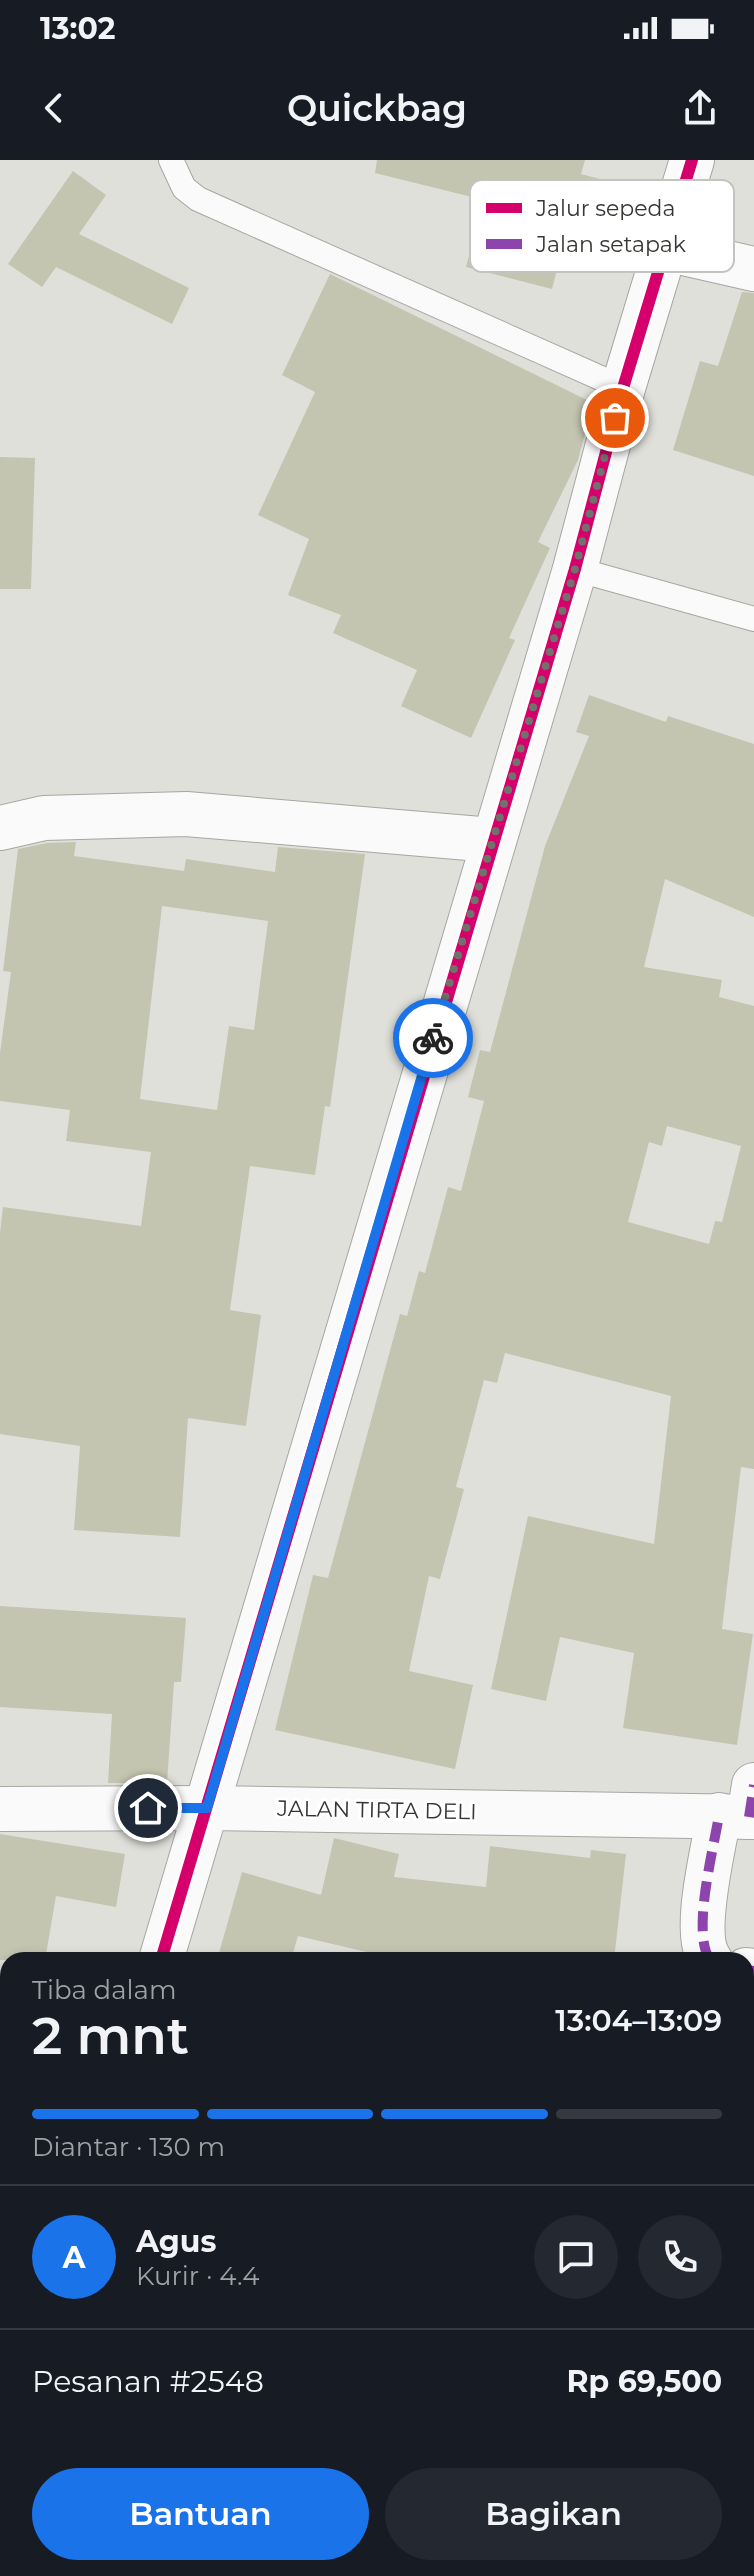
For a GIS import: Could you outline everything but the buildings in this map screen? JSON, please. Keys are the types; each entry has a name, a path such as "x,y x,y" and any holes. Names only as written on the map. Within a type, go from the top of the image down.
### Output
{"street":[{"path":"686,180 692,160"},
{"path":"734,264 754,269"},
{"path":"163,1952 575,569 623,388 659,272"},
{"path":"0,828 44,818 186,814 492,840"},
{"name":"JALAN TIRTA DELI","path":"0,1809 744,1809"},
{"path":"706,1952 705,1899 744,1809"}],"lane":[{"path":"171,160 184,188 198,199 623,388"},
{"path":"575,569 754,619"}],"marked path":[{"path":"749,1817 754,1785"},
{"path":"707,1952 703,1911 719,1815"}],"cycle path":[{"path":"686,180 692,160"},
{"path":"163,1952 575,569 623,388 658,272"}],"way so far":[{"path":"433,1038 575,569 615,418"}],"route":[{"path":"148,1808 207,1808 433,1038"}]}
